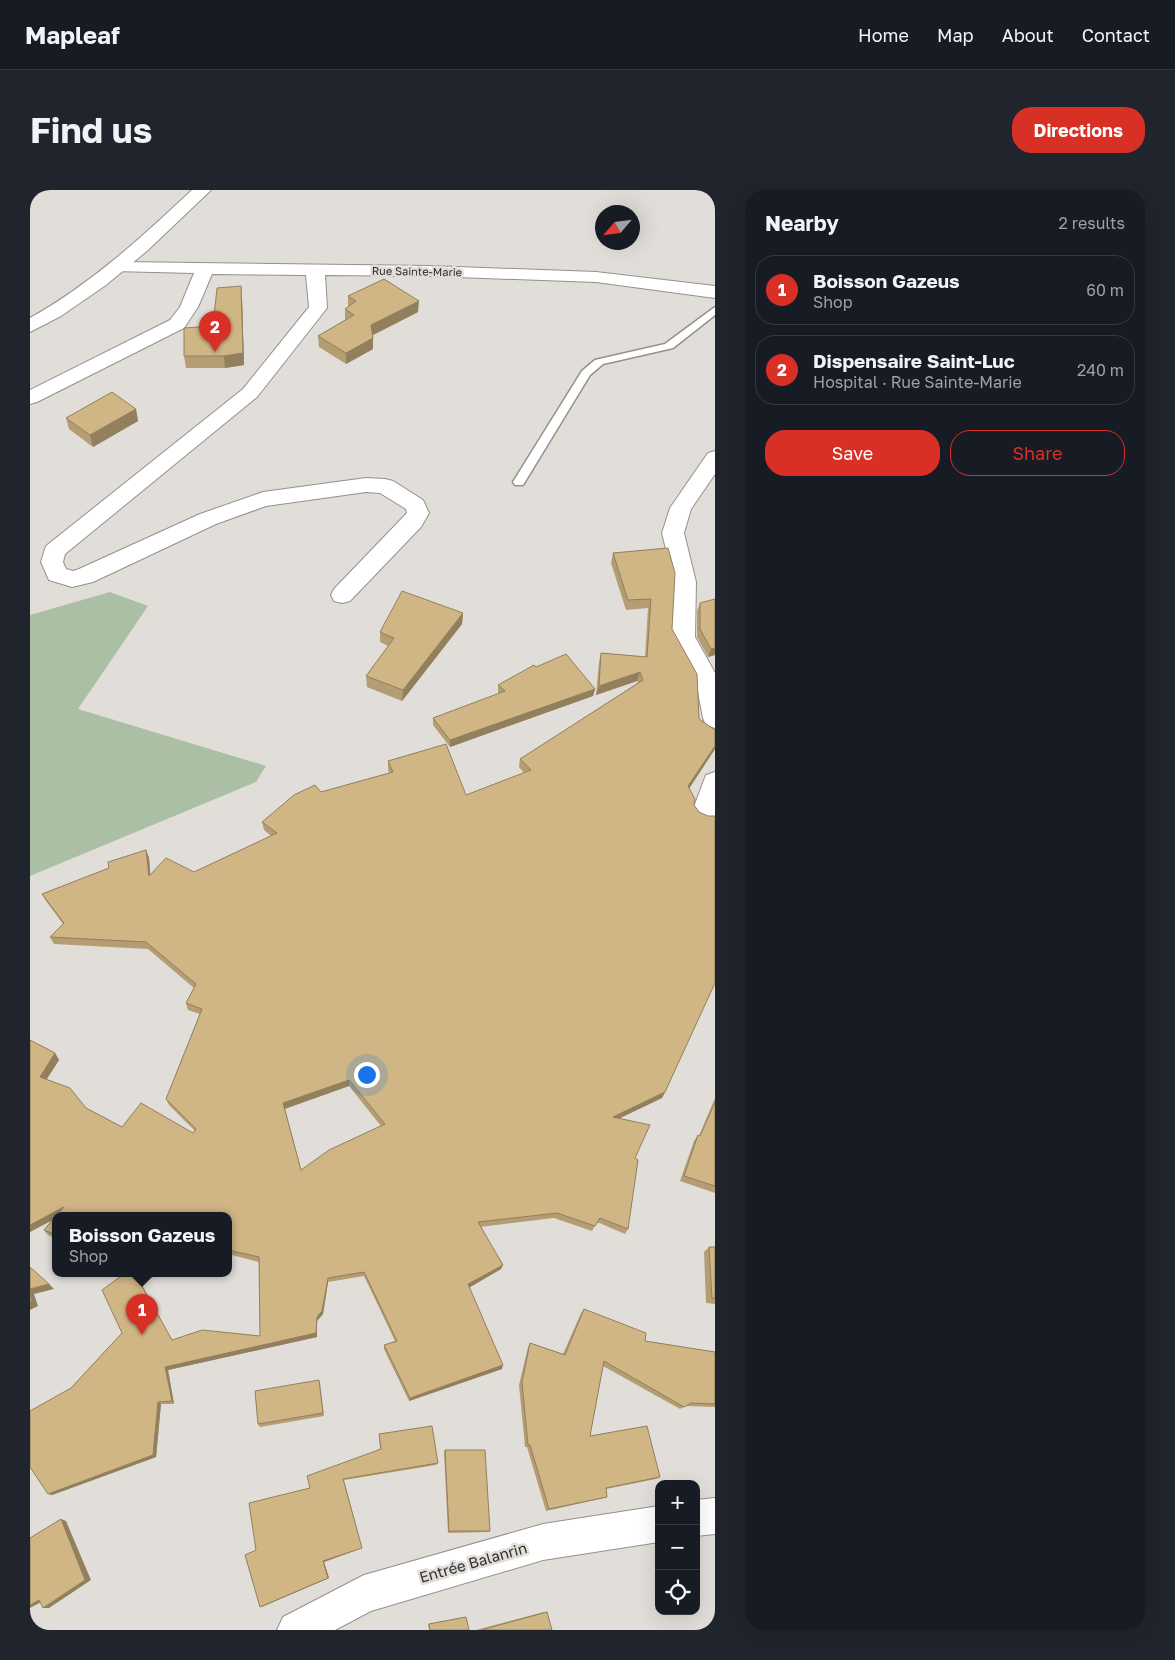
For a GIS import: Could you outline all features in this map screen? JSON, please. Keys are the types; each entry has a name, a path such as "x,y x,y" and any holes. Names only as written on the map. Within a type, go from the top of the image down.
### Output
{"street":[{"path":"30,326 58,312 119,267 202,190"},
{"name":"Rue Sainte-Marie","path":"119,267 315,269 596,277 715,292"},
{"path":"30,398 177,324 189,307 205,268"},
{"path":"315,269 318,308 250,393 54,551 52,562 57,574 72,579 85,576 208,519 263,499 366,485 385,486 415,505 418,513 413,522 342,595"},
{"path":"715,458 681,508 673,533 685,582 683,637 708,682 715,718"},
{"path":"704,812 715,782"},
{"path":"700,1518 715,1516"},
{"name":"Entrée Balanrin","path":"296,1630 364,1594 542,1542 655,1525"}],"lane":[{"path":"519,482 586,373 599,362 669,346 715,310"}],"green space":[{"path":"110,592 148,606 78,709 266,766 256,782 30,876 30,615"}],"building":[{"path":"384,279 419,301 371,325 373,338 346,353 318,336 354,315 345,309 356,301 348,296"},
{"path":"241,286 243,353 224,356 184,356 184,328 213,326 217,288"},
{"path":"112,392 136,409 90,435 66,418"},
{"path":"668,548 675,573 672,629 697,674 699,719 715,730 715,746 688,786 695,799 694,805 699,812 708,816 715,816 715,983 665,1092 613,1117 650,1125 635,1158 638,1160 628,1229 600,1218 595,1226 557,1213 478,1222 503,1265 468,1284 503,1365 410,1398 384,1345 397,1341 364,1272 328,1278 322,1311 317,1317 316,1333 165,1367 172,1401 158,1402 153,1455 48,1494 30,1467 30,1411 71,1388 122,1333 102,1290 120,1277 137,1277 172,1340 202,1330 260,1336 259,1257 232,1251 232,1212 60,1212 64,1207 30,1225 30,1040 55,1053 40,1077 70,1088 86,1108 122,1127 141,1103 193,1133 196,1129 166,1099 202,1009 186,1003 196,984 146,942 50,937 64,923 42,894 109,868 108,862 146,850 149,876 166,858 194,872 277,833 262,822 294,795 315,785 321,792 393,772 388,761 446,744 466,795 531,770 520,759 643,680 640,672 599,686 601,653 647,657 651,599 628,600 613,553","holes":["349,1080 385,1124 329,1150 301,1170 283,1103"]},
{"path":"402,591 463,613 403,690 366,676 394,638 380,632"},
{"path":"715,599 715,648 711,649 700,629 700,603"},
{"path":"566,654 595,689 450,740 433,718 505,691 498,685 534,665 536,667"},
{"path":"715,1102 715,1186 684,1176 698,1135 700,1136"},
{"path":"52,1221 52,1233 44,1230"},
{"path":"709,1247 715,1247 715,1299 712,1298"},
{"path":"30,1267 49,1284 30,1289"},
{"path":"584,1309 646,1333 645,1341 715,1352 715,1404 691,1403 684,1407 604,1361 590,1436 647,1426 660,1477 606,1488 607,1497 549,1509 530,1445 528,1445 522,1382 530,1343 565,1355"},
{"path":"319,1380 323,1413 258,1424 255,1391"},
{"path":"432,1426 438,1463 343,1479 362,1548 323,1561 328,1578 260,1607 245,1555 256,1550 249,1503 310,1488 307,1476 381,1449 379,1434"},
{"path":"445,1450 485,1450 490,1531 449,1531"},
{"path":"61,1519 85,1580 43,1608 39,1600 30,1605 30,1538"},
{"path":"547,1612 552,1630 481,1630"},
{"path":"466,1617 469,1630 430,1630 429,1624"}],"place":[{"name":"Dispensaire Saint-Luc","path":"215,352"},
{"name":"Boisson Gazeus","path":"142,1335"}]}
